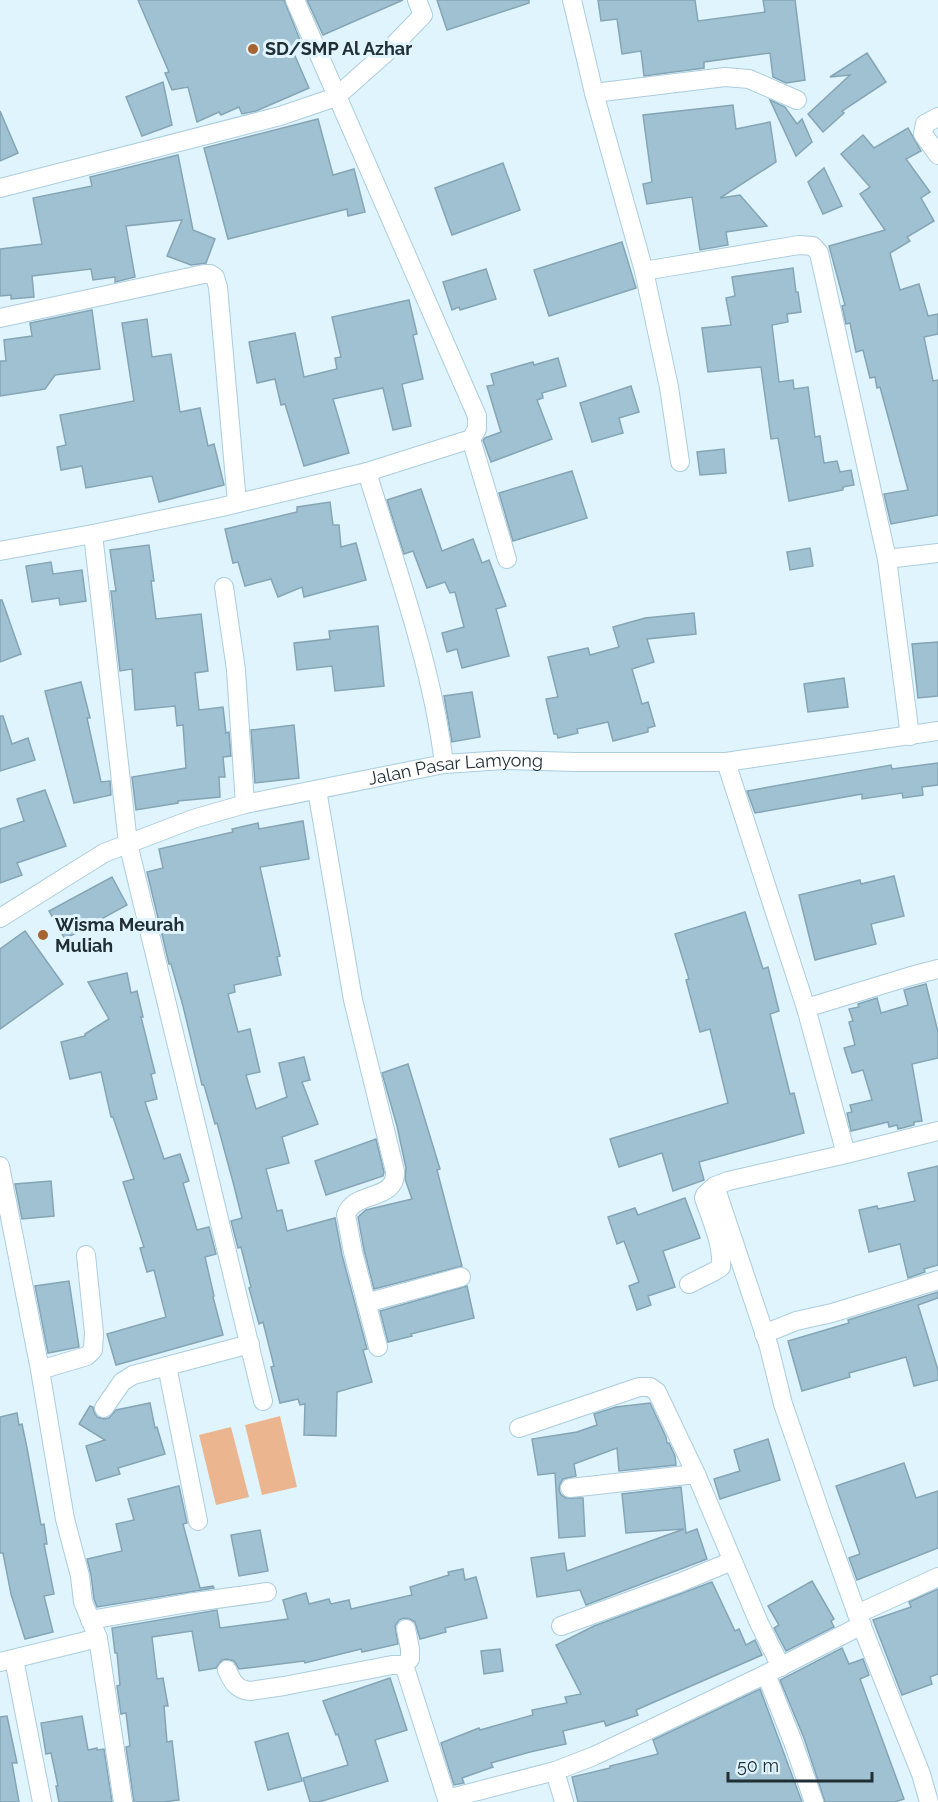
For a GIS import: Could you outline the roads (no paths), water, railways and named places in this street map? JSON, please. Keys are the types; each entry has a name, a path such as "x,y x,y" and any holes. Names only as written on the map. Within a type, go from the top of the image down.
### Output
{"street":[{"path":"0,551 93,534 367,472 471,439 477,429 477,416 294,0"},
{"path":"0,188 280,116 336,97 390,49 423,15 417,0"},
{"path":"572,0 594,93 644,271 669,387 680,462"},
{"path":"594,93 724,77 749,79 797,100"},
{"path":"932,121 922,134 938,155"},
{"path":"644,271 799,245 813,246 819,253 887,559 910,736"},
{"path":"0,318 204,274 215,277 218,287 237,503"},
{"path":"471,439 507,559"},
{"path":"367,472 424,658 444,764"},
{"path":"93,534 128,843 263,1401"},
{"path":"887,559 938,553"},
{"path":"224,587 236,670 245,804"},
{"name":"Jalan Pasar Lamyong","path":"0,918 105,853 193,819 245,804 444,764 504,760 726,762 938,731"},
{"path":"726,762 806,1008 846,1154"},
{"path":"317,790 352,1000 395,1171 393,1185 386,1191 354,1204 348,1209 346,1215 353,1252 378,1347"},
{"path":"806,1008 911,975 938,969"},
{"path":"689,1284 721,1267 722,1258 704,1198 715,1186 938,1131"},
{"path":"0,1166 40,1370 65,1519 80,1576 83,1602 98,1638 123,1802"},
{"path":"715,1186 765,1334 783,1404 860,1620 912,1752 929,1802"},
{"path":"40,1370 87,1356 93,1350 86,1255"},
{"path":"366,1303 461,1277"},
{"path":"765,1334 796,1321 832,1313 938,1280"},
{"path":"104,1408 126,1379 133,1375 250,1344"},
{"path":"167,1366 198,1521"},
{"path":"519,1428 639,1388 650,1387 657,1392 696,1474 759,1623 793,1742 814,1802"},
{"path":"570,1488 696,1474"},
{"path":"561,1626 680,1583 732,1561"},
{"path":"404,1665 448,1800 555,1771 594,1756 774,1671 938,1577"},
{"path":"90,1620 267,1592"},
{"path":"227,1670 233,1683 245,1691 250,1691 392,1665 404,1665 410,1659 405,1629"},
{"path":"42,1802 7,1660 98,1638"},
{"path":"555,1771 564,1802"}],"place":[{"name":"SD/SMP Al Azhar","path":"253,49"},
{"name":"Wisma Meurah Muliah","path":"43,935"}]}
